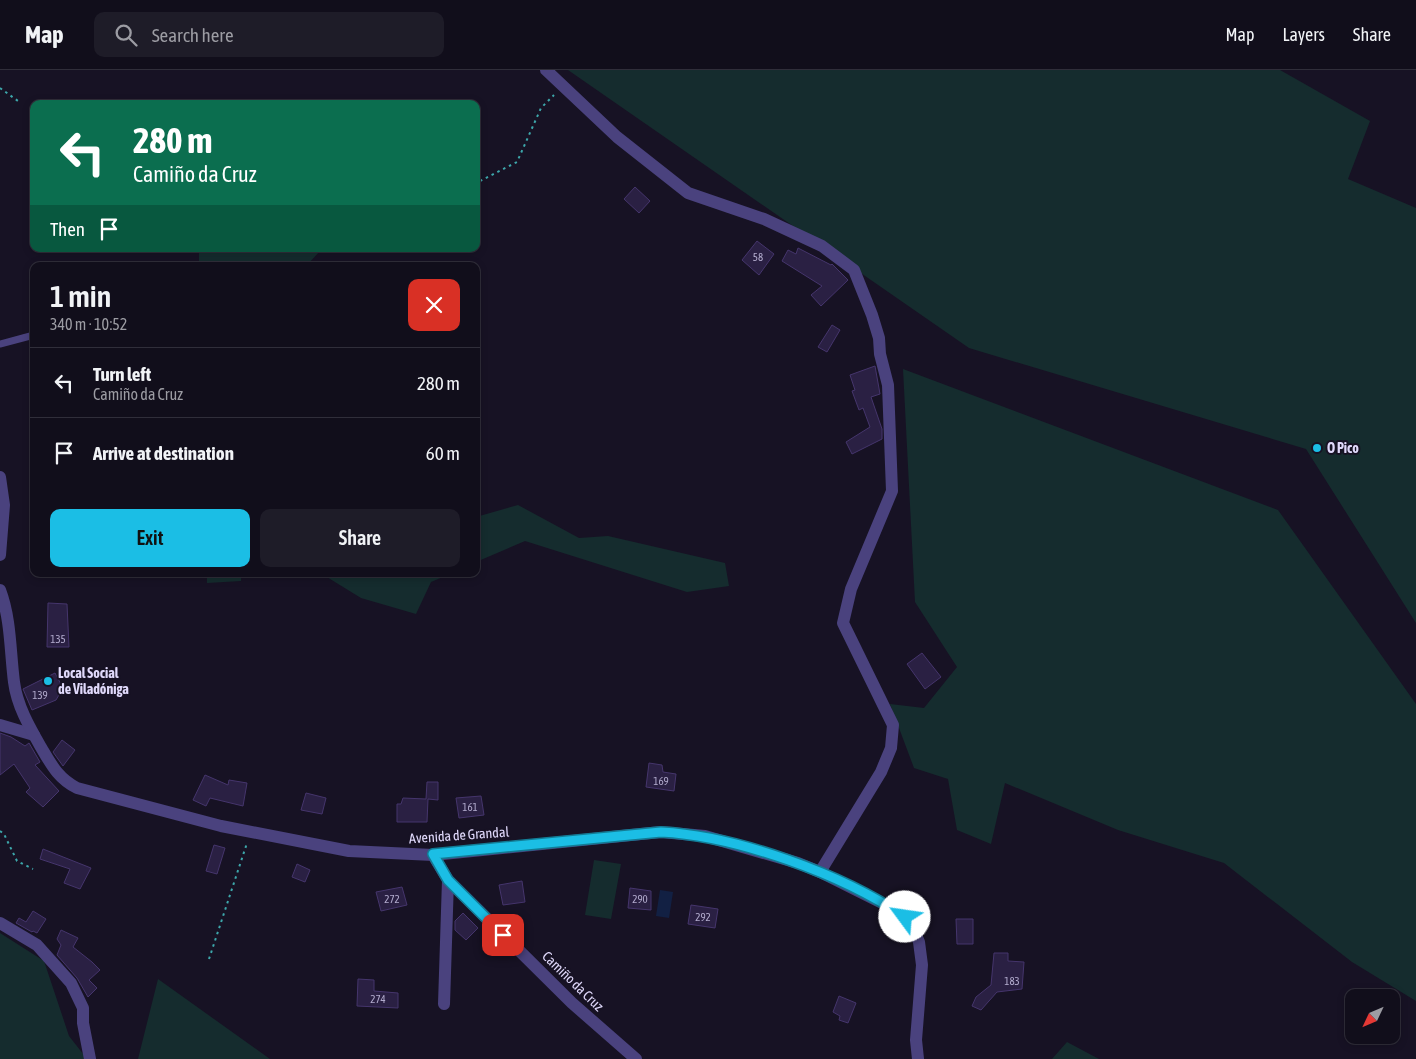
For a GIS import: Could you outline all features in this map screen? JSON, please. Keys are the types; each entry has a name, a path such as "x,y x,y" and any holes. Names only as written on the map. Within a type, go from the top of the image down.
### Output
{"street":[{"path":"546,70 617,136 688,193 764,219 822,246 854,270 872,315 879,338 880,354 888,385 892,491 851,589 843,623 892,724 891,748 881,772 820,872"},
{"path":"0,477 4,505 0,555"},
{"name":"Avenida de Grandal","path":"0,590 7,616 17,698 34,735 60,777 77,788 221,826 349,851 433,854 651,833 675,833 713,839 820,872 895,910 905,917 917,934 922,965 916,1040 918,1059"},
{"path":"0,725 34,735"},
{"name":"Camiño da Cruz","path":"433,854 448,880 572,1003 636,1059"},
{"path":"444,1004 448,880"},
{"path":"0,923 37,945 71,983 82,1008 90,1059"}],"lane":[{"path":"0,344 30,336"}],"path":[{"path":"480,181 517,162 540,108 563,87"},
{"path":"0,88 18,101"},
{"path":"0,831 4,834 17,861 33,869"},
{"path":"209,959 251,832"}],"green space":[{"path":"568,70 1280,70 1370,121 1348,179 1416,208 1416,623 1306,449 969,348"},
{"path":"199,252 319,252 310,262 199,262"},
{"path":"903,369 1278,510 1416,704 1416,1001 1400,991 1400,989 1396,989 1352,962 1224,863 1118,830 1005,783 991,844 957,830 948,779 914,768 890,704 924,708 957,667 915,602"},
{"path":"518,505 579,538 608,536 725,563 729,586 687,592 525,541 480,560 480,516"},
{"path":"207,577 241,577 241,581 207,583"},
{"path":"327,577 443,577 431,582 416,614 361,598"},
{"path":"594,860 621,864 611,919 585,915"},
{"path":"0,933 44,961 69,1036 87,1059 0,1059"},
{"path":"158,979 270,1059 138,1059"},
{"path":"1067,1042 1099,1059 1052,1059"}],"water":[{"path":"660,890 673,892 669,918 656,916"}],"building":[{"path":"635,187 650,201 639,213 624,199"},
{"path":"757,241 774,254 759,275 742,260"},
{"path":"798,248 832,264 848,280 821,306 811,295 822,286 782,261 788,250 796,254"},
{"path":"832,325 840,330 827,352 818,347"},
{"path":"875,366 880,394 871,397 882,429 882,439 852,454 846,442 870,427 863,408 859,410 852,391 855,390 850,375"},
{"path":"48,603 67,604 69,647 47,647"},
{"path":"922,653 941,677 925,689 907,664"},
{"path":"55,673 63,688 56,700 32,710 23,689"},
{"path":"0,733 11,737 25,746 29,743 40,762 35,765 59,791 43,807 26,792 30,788 14,764 0,775"},
{"path":"62,740 75,750 63,766 53,752"},
{"path":"649,763 662,765 663,772 676,774 674,791 646,787"},
{"path":"205,775 228,785 229,780 247,783 243,806 210,798 206,806 193,800"},
{"path":"427,782 438,782 438,800 428,799 427,822 397,822 397,804 401,804 403,798 426,799"},
{"path":"306,793 326,798 322,814 301,810"},
{"path":"481,796 484,815 459,818 456,798"},
{"path":"214,845 225,848 217,874 206,871"},
{"path":"43,849 91,868 80,889 64,883 70,869 40,859"},
{"path":"297,864 310,870 305,882 292,877"},
{"path":"522,881 525,902 503,905 499,885"},
{"path":"402,887 407,905 381,911 376,892"},
{"path":"630,888 651,891 651,910 628,908"},
{"path":"691,905 718,909 715,928 688,924"},
{"path":"33,911 46,919 37,933 16,923 19,918 26,922"},
{"path":"463,913 478,928 466,940 455,930 455,921"},
{"path":"956,919 973,919 973,944 957,944"},
{"path":"61,930 78,938 73,947 100,970 89,980 97,988 88,997 77,978 57,955 61,945 57,939"},
{"path":"994,953 1008,953 1008,961 1024,962 1022,989 997,992 981,1010 972,1006 976,997 991,985"},
{"path":"358,979 374,980 374,991 398,993 398,1008 357,1006"},
{"path":"839,996 856,1003 848,1023 839,1020 840,1016 833,1012"}],"place":[{"name":"O Pico","path":"1317,448"},
{"name":"Local Social de Viladóniga","path":"48,681"}],"route":[{"path":"503,935 448,880 433,854 661,832 705,836 798,863 886,905 905,917"}]}
